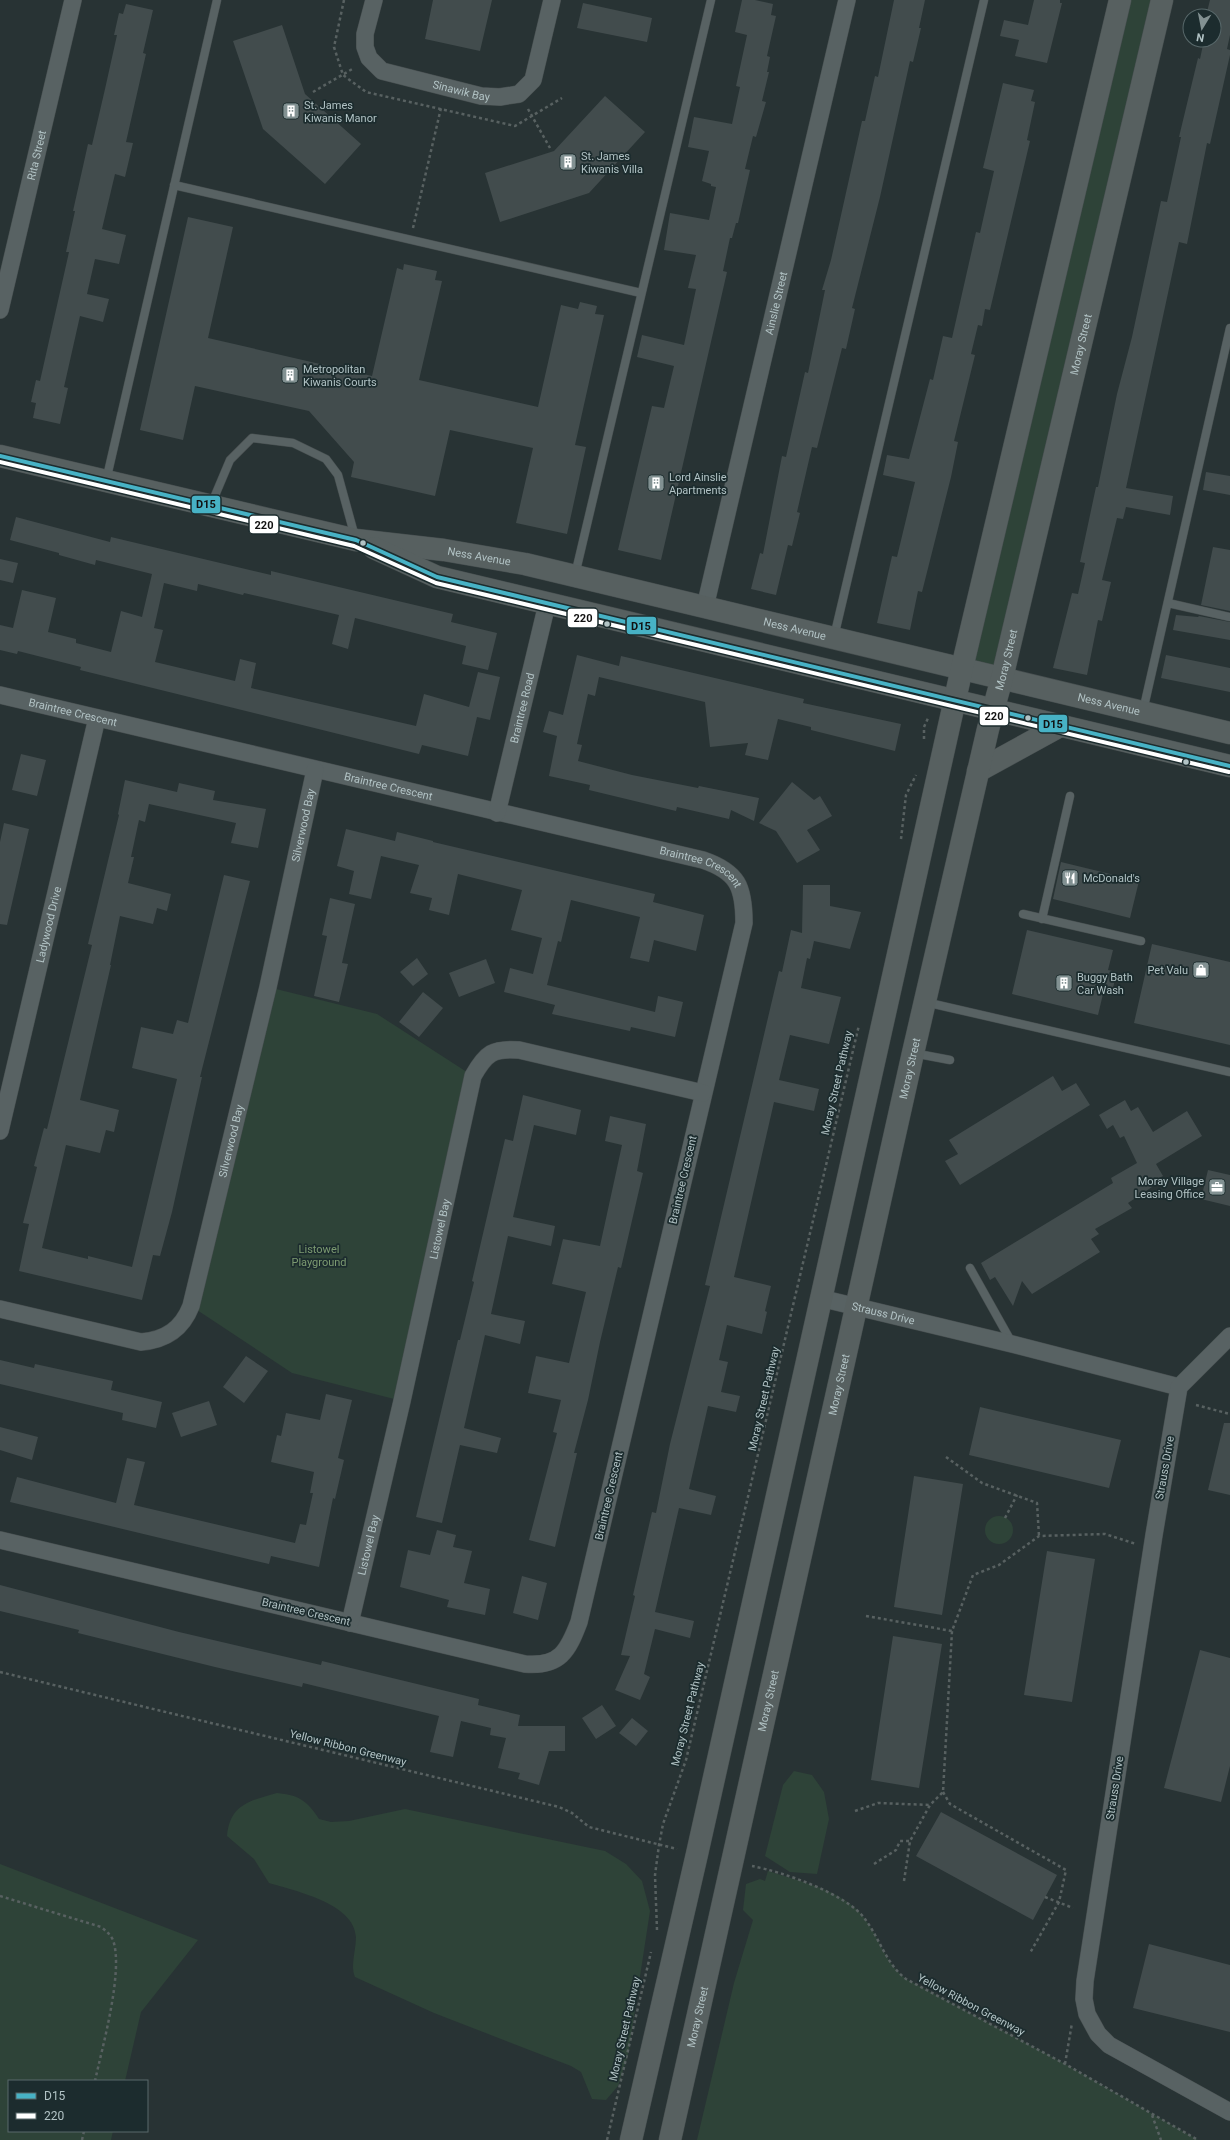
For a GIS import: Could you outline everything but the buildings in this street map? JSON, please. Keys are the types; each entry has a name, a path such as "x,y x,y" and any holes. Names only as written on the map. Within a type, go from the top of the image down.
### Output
{"main road":[{"path":"631,2140 699,1846 820,1298 945,699 962,668 1120,0"},
{"name":"Moray Street","path":"670,2140 924,1002 992,710 1002,678 1162,0"},
{"name":"Ness Avenue","path":"0,456 356,540 444,550 525,564 574,575 1230,733"},
{"name":"Ness Avenue","path":"356,540 437,577 1230,766"},
{"path":"978,771 1060,726"}],"street":[{"name":"Rita Street","path":"0,310 73,0"},
{"path":"369,58 365,47 365,34 374,0"},
{"path":"519,94 532,80 552,0"},
{"name":"Ainslie Street","path":"705,607 847,0"},
{"name":"Sinawik Bay","path":"369,58 382,71 481,96 500,97 519,94"},
{"name":"Braintree Road","path":"497,813 547,604"},
{"name":"Braintree Crescent","path":"0,695 497,813 703,860 726,870 740,885 743,897 744,923 579,1622 566,1652 558,1659 548,1664 525,1664 0,1540"},
{"name":"Ladywood Drive","path":"0,1131 96,718"},
{"name":"Silverwood Bay","path":"0,1309 141,1342 156,1340 170,1334 180,1327 187,1317 193,1298 266,995 315,770"},
{"name":"Listowel Bay","path":"350,1623 402,1401 473,1076 480,1063 488,1055 500,1049 519,1050 703,1093"},
{"name":"Strauss Drive","path":"820,1298 1012,1344 1179,1387 1152,1549 1085,1981 1084,2000 1088,2016 1098,2034 1109,2045 1230,2112"},
{"path":"1179,1387 1230,1336"}],"lane":[{"path":"106,481 217,0"},
{"path":"574,575 711,0"},
{"path":"834,637 984,0"},
{"path":"174,185 641,293"},
{"path":"1142,713 1144,696 1168,603 1230,328"},
{"path":"211,506 230,460 252,438 293,443 326,459 338,475 356,540"},
{"path":"1168,603 1230,617"},
{"path":"1042,919 1070,796"},
{"path":"1023,914 1141,941"},
{"path":"924,1002 1230,1072"},
{"path":"913,1053 950,1060"},
{"path":"970,1268 1012,1344"}],"path":[{"path":"314,92 369,58"},
{"path":"410,240 445,87"},
{"path":"519,94 550,148"},
{"path":"924,746 924,727 930,715 945,699"},
{"path":"901,844 906,795 918,771"},
{"name":"Moray Street Pathway","path":"656,1935 655,1875 663,1824 686,1760 861,1018"},
{"path":"1196,1405 1230,1414"},
{"path":"946,1457 982,1483 1037,1503 1039,1536"},
{"path":"1005,1518 1017,1496"},
{"path":"1030,1953 1059,1902 1066,1870 950,1804 943,1792 952,1631 973,1575 999,1565 1039,1536 1105,1534 1152,1549"},
{"path":"866,1616 952,1631"},
{"name":"Yellow Ribbon Greenway","path":"0,1672 559,1807 572,1813 590,1827 679,1850"},
{"path":"904,1881 910,1840 930,1805 943,1792"},
{"path":"855,1811 878,1803 930,1805"},
{"path":"874,1864 896,1850 900,1841 910,1840"},
{"name":"Yellow Ribbon Greenway","path":"757,1867 825,1890 853,1907 864,1918 896,1972 906,1979 1064,2064 1198,2140"},
{"path":"0,1896 101,1927 111,1936 115,1950 116,1963 114,1989 110,2016 95,2080"},
{"path":"1045,1897 1073,1908"},
{"name":"Moray Street Pathway","path":"607,2140 652,1950"},
{"path":"1064,2064 1072,2023 1088,2016"},
{"path":"1152,2114 1161,2140"}],"green space":[{"path":"1120,0 1162,0 1002,678 962,668"},
{"name":"Listowel Playground","path":"268,987 377,1014 473,1076 402,1401 292,1373 191,1306"},
{"path":"999,1516 1009,1520 1013,1530 1009,1540 999,1544 989,1540 985,1530 989,1520"},
{"path":"794,1771 812,1775 824,1792 829,1819 817,1874 790,1872 765,1856 783,1785"},
{"path":"277,1793 296,1797 306,1803 319,1819 331,1822 349,1821 405,1809 605,1851 626,1864 642,1881 650,1911 628,2055 618,2086 606,2100 592,2099 581,2072 571,2066 434,2013 355,1977 353,1963 356,1937 353,1925 345,1915 322,1900 269,1883 254,1859 227,1836 232,1817 237,1810 250,1802"},
{"path":"0,1864 198,1940 141,2012 125,2080 8,2080 8,2132 113,2132 111,2140 0,2140"},
{"path":"768,1871 821,1888 846,1901 865,1919 888,1959 906,1979 1065,2064 1198,2140 697,2140 734,1983 753,1920 743,1910 746,1884 760,1879 765,1881"}],"transit line":[{"name":"D15","path":"0,456 356,540 437,577 1230,766"},
{"name":"220","path":"0,462 354,546 436,583 1229,772"}],"place":[{"name":"St. James Kiwanis Manor","path":"291,111"},
{"name":"St. James Kiwanis Villa","path":"568,162"},
{"name":"Metropolitan Kiwanis Courts","path":"290,375"},
{"name":"Lord Ainslie Apartments","path":"656,483"},
{"name":"McDonald's","path":"1070,878"},
{"name":"Pet Valu","path":"1201,970"},
{"name":"Buggy Bath Car Wash","path":"1064,983"},
{"name":"Moray Village Leasing Office","path":"1217,1187"}]}
